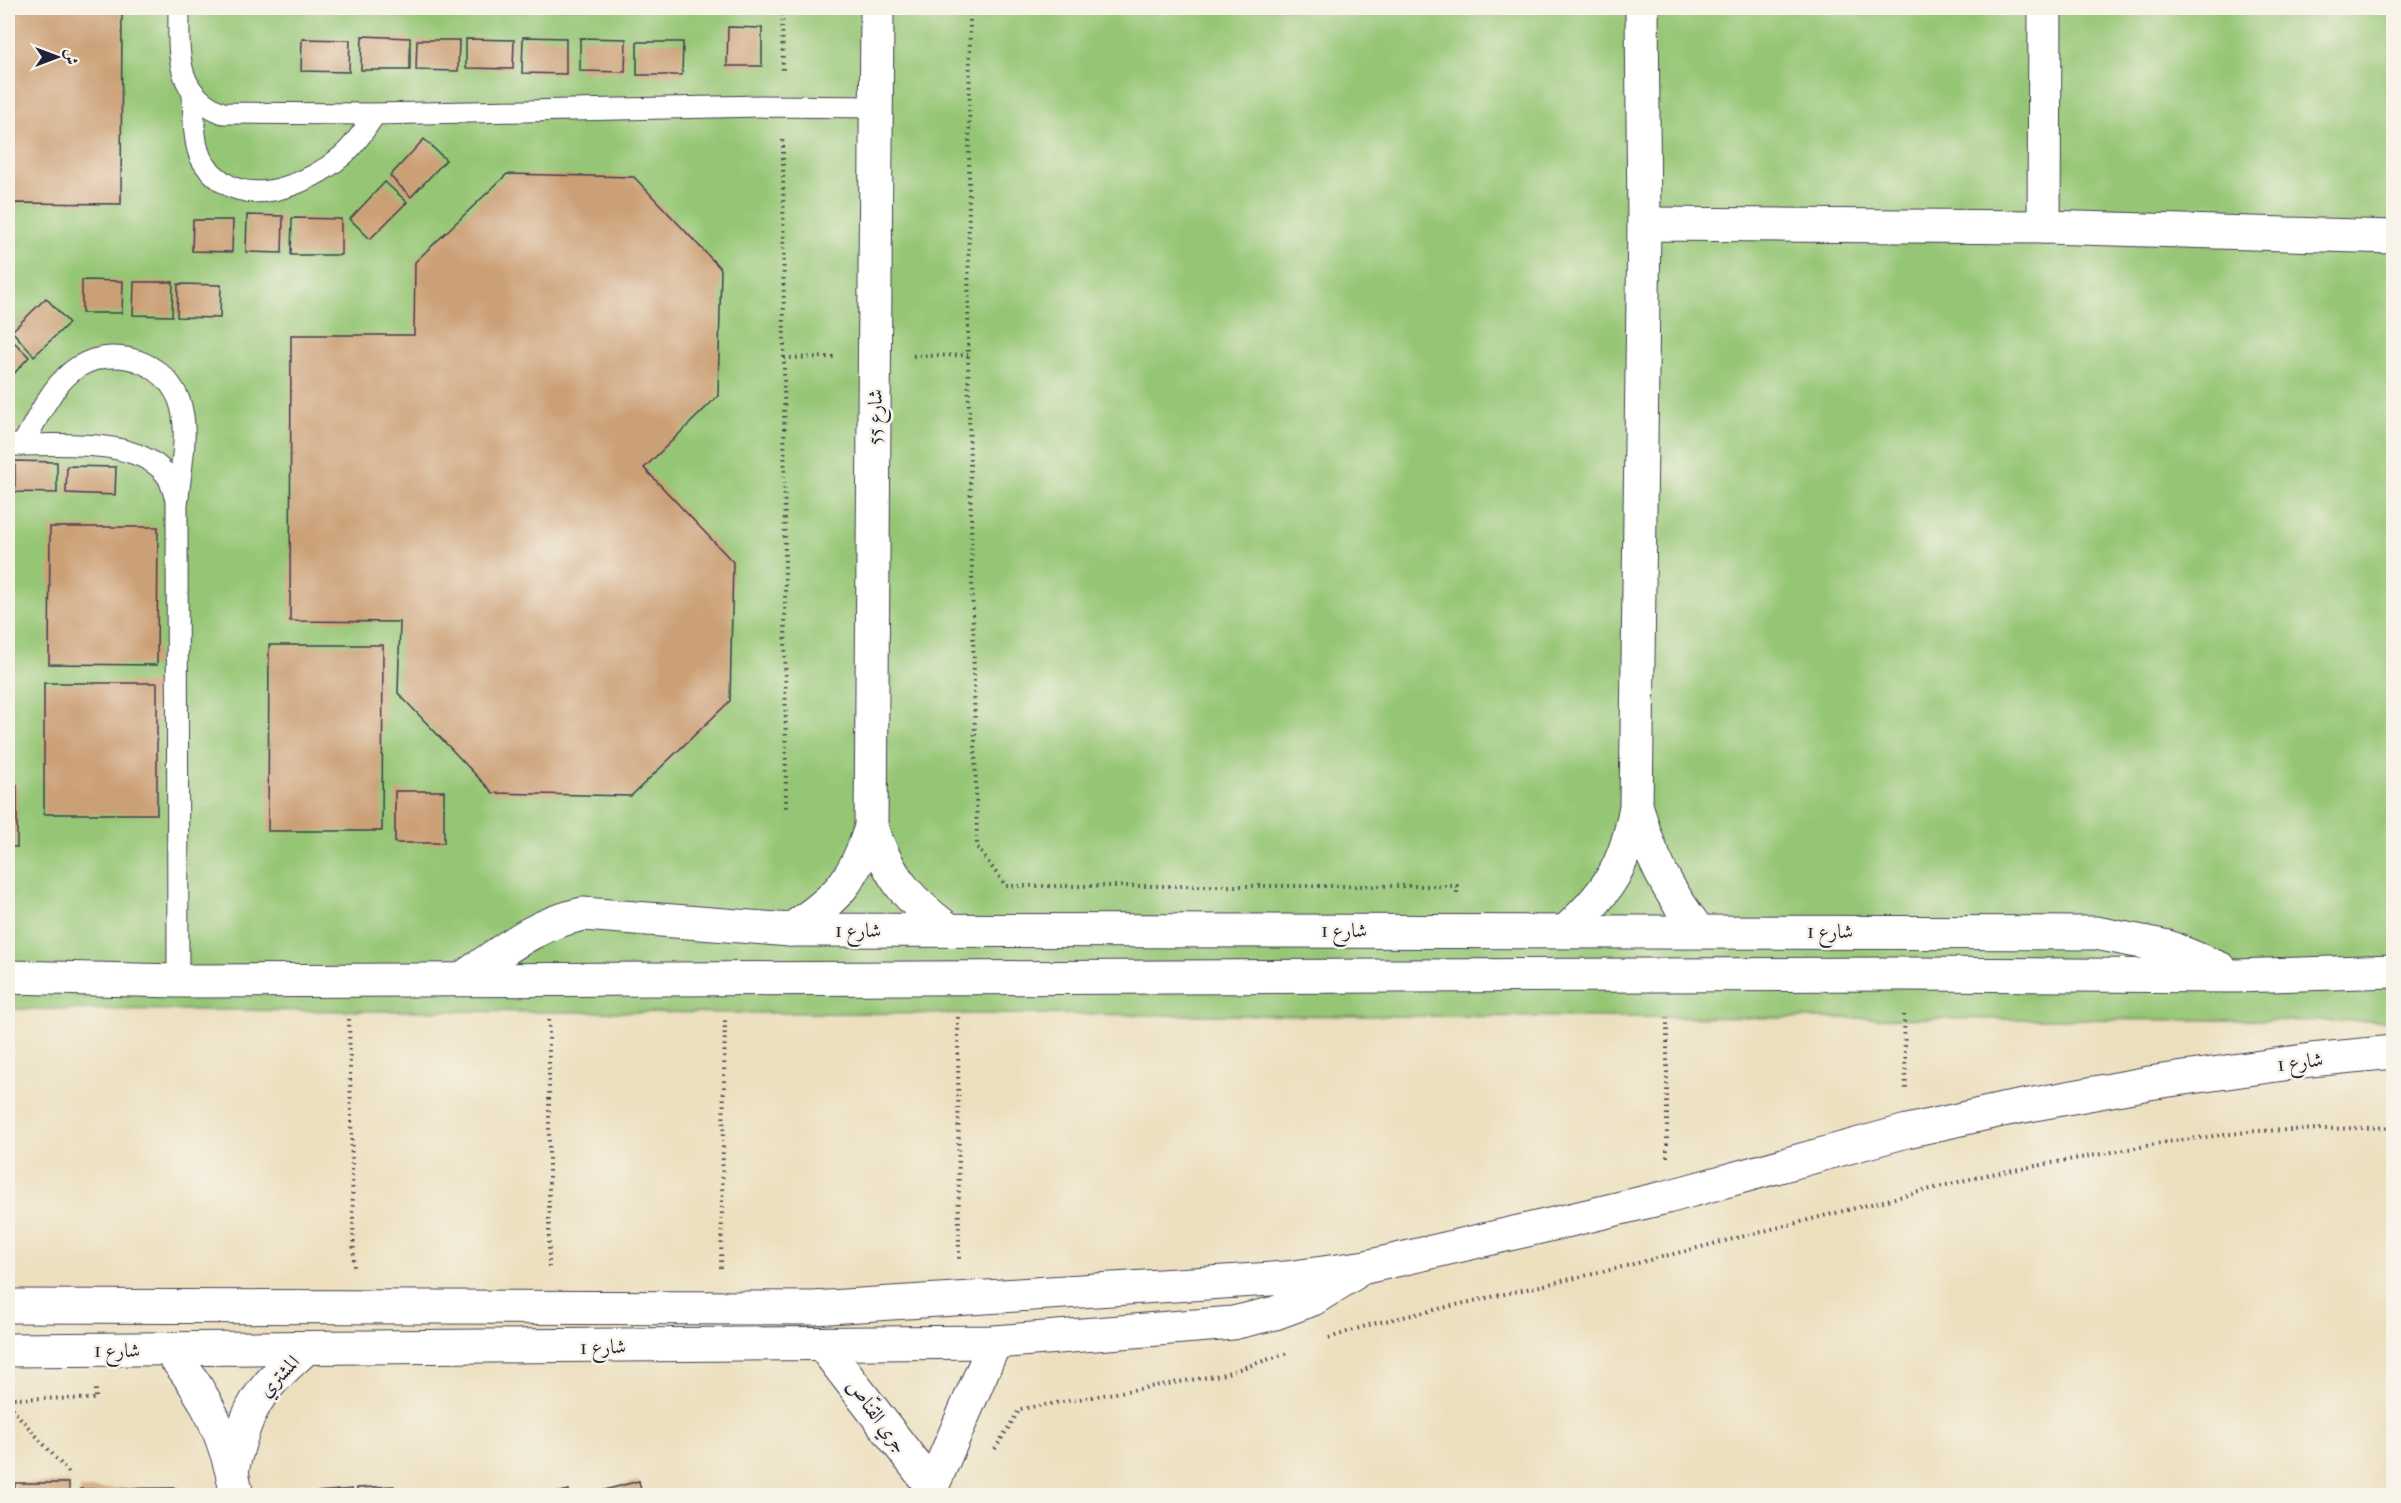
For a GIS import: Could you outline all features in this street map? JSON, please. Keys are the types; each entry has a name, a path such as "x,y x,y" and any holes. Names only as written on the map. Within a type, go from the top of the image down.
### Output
{"street":[{"name":"شارع 55","path":"790,930 824,907 846,884 861,857 871,827 877,8"},
{"path":"1567,930 1594,905 1615,876 1630,842 1636,806 1644,225 1642,8"},
{"path":"2044,227 2045,8"},
{"path":"1644,225 2044,227 2394,237"},
{"path":"1636,806 1645,840 1659,872 1676,902 1698,930"},
{"name":"شارع 55","path":"871,827 883,858 899,886 922,910 948,929"},
{"name":"شارع 1","path":"464,978 535,929 558,919 583,914 790,930 1698,930 2096,933 2168,947 2236,976"},
{"name":"شارع 1","path":"8,977 178,981 464,978 1904,974 2236,976 2394,971"},
{"name":"شارع 1","path":"8,1306 813,1308 1286,1278 1366,1267 1667,1197 1907,1131 2002,1110 2149,1083 2311,1060 2394,1052"},
{"name":"شارع 1","path":"8,1350 304,1350 995,1342 1233,1323 1275,1313 1313,1299 1366,1267"},
{"name":"جري القنّاص","path":"933,1492 995,1342"},
{"name":"جري القنّاص","path":"822,1344 933,1492"},
{"name":"المشتري","path":"169,1350 191,1376 209,1406 234,1483"},
{"name":"المشتري","path":"234,1483 244,1423 255,1401 268,1382 304,1350"}],"lane":[{"path":"179,8 181,69 193,95 198,152 211,173 232,188 256,193 293,183 319,172 341,157 360,137 375,114"},
{"path":"193,95 207,107 223,113 375,114 783,106 878,107"},
{"path":"15,445 57,387 77,368 102,357 130,358 155,368 174,389 183,415 177,503 178,981"},
{"path":"15,445 120,448 145,458 166,473 177,503"}],"path":[{"path":"782,8 786,808"},
{"path":"970,8 968,355 977,847 1006,886 1457,886 1456,930"},
{"path":"1904,974 1907,1131"},
{"path":"1667,1197 1668,975"},
{"path":"958,977 959,1299"},
{"path":"549,978 549,1307"},
{"path":"721,1307 725,978"},
{"path":"348,980 355,1306"},
{"path":"1320,1341 1372,1324 1606,1271 1986,1175 2162,1143 2256,1131 2394,1127"},
{"path":"991,1455 1020,1409 1221,1375 1292,1352"},
{"path":"8,1404 70,1474"}],"green space":[{"path":"8,8 2393,8 2393,1021 8,1009"}],"building":[{"path":"8,8 122,8 121,204 11,203 12,274 8,279"},
{"path":"728,27 762,28 762,66 727,66"},
{"path":"362,36 410,38 410,70 361,70"},
{"path":"523,37 566,38 566,74 522,73"},
{"path":"580,38 626,39 625,72 580,71"},
{"path":"302,39 350,40 349,72 301,71"},
{"path":"466,39 514,40 513,69 466,68"},
{"path":"417,40 459,40 458,71 416,70"},
{"path":"637,42 683,42 682,75 637,75"},
{"path":"424,139 446,160 411,197 390,176"},
{"path":"507,174 634,177 721,269 718,396 644,468 733,562 730,701 631,796 493,793 398,693 400,622 290,621 291,335 414,335 415,262"},
{"path":"385,182 407,202 370,239 350,219"},
{"path":"247,215 283,216 282,253 246,252"},
{"path":"292,218 341,219 341,255 291,255"},
{"path":"193,220 233,220 232,252 192,251"},
{"path":"82,280 123,281 122,313 82,313"},
{"path":"134,282 173,282 172,316 133,315"},
{"path":"178,284 221,285 220,318 177,317"},
{"path":"46,298 69,323 34,356 12,331"},
{"path":"8,336 29,357 11,377 8,374"},
{"path":"15,461 57,462 57,493 15,492"},
{"path":"67,466 116,467 115,495 66,493"},
{"path":"50,527 158,527 157,665 49,664"},
{"path":"269,645 383,645 382,831 268,831"},
{"path":"44,683 157,683 157,814 44,814"},
{"path":"8,785 17,785 17,847 8,847"},
{"path":"395,791 444,791 444,843 395,843"},
{"path":"639,1481 642,1496 594,1496 593,1493"},
{"path":"15,1483 69,1483 69,1496 15,1496"},
{"path":"394,1486 395,1496 357,1496 357,1488"},
{"path":"176,1488 176,1496 80,1496 80,1489"},
{"path":"352,1489 352,1496 317,1496 316,1492"},
{"path":"569,1490 570,1496 548,1496 548,1495"}]}
